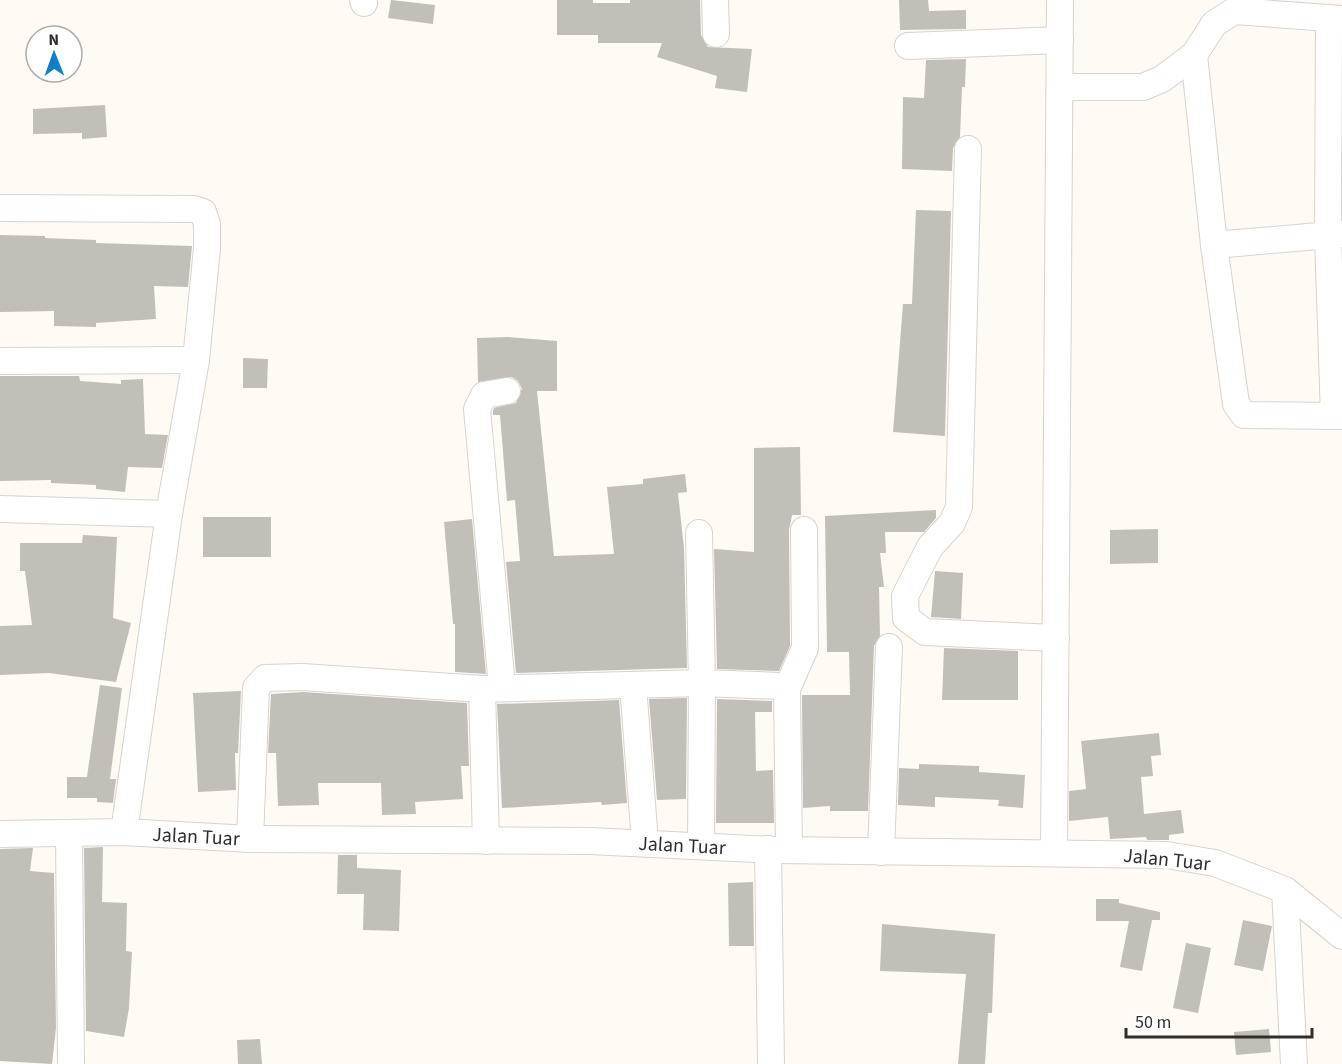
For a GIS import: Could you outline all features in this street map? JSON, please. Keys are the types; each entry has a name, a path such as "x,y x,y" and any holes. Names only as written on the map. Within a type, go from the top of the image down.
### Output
{"street":[{"path":"716,0 716,34"},
{"path":"1054,852 1060,0"},
{"path":"1060,87 1143,87 1162,79 1194,54 1214,24 1234,11 1335,19 1338,416 1244,415 1236,404 1214,244 1194,54"},
{"path":"908,46 1060,40"},
{"path":"968,149 959,507 952,523 930,547 905,596 906,618 925,632 1056,638"},
{"path":"0,208 194,209 203,212 207,224 207,248 196,360 169,514 123,832"},
{"path":"1214,244 1335,235"},
{"path":"0,361 196,360"},
{"path":"486,841 492,688 477,409 479,400 484,395 507,391"},
{"path":"0,509 169,514"},
{"path":"771,1064 779,850 789,696 787,689 805,648 804,530"},
{"path":"699,533 702,683 701,846"},
{"path":"881,852 889,647"},
{"path":"250,839 256,688 265,678 303,677 492,688 702,683 780,686 787,689"},
{"path":"633,685 645,843"},
{"name":"Jalan Tuar","path":"0,834 123,832 250,839 645,843 779,850 1167,855 1215,863 1285,890 1342,936"},
{"path":"69,834 72,1064"},
{"path":"1285,890 1294,1064"}],"building":[{"path":"391,0 435,5 433,24 388,18"},
{"path":"557,0 630,3 630,0 700,0 701,35 708,47 752,49 747,92 715,88 717,76 657,57 662,43 598,43 598,35 557,35"},
{"path":"899,0 928,0 929,11 966,10 966,29 900,30"},
{"path":"966,59 965,87 962,87 960,137 953,148 952,171 902,169 903,97 924,98 926,60"},
{"path":"105,105 107,137 82,139 82,133 33,134 33,109"},
{"path":"916,210 951,211 945,436 893,432 903,304 912,304"},
{"path":"0,235 96,240 96,243 192,246 188,287 154,286 156,319 96,323 96,327 54,326 54,311 0,312"},
{"path":"508,337 557,341 557,391 537,391 554,556 614,554 607,487 643,484 643,479 685,474 687,492 678,493 684,548 687,668 516,673 506,562 520,561 515,500 507,501 500,415 493,415 493,411 494,408 516,403 522,389 518,381 512,377 478,382 477,338"},
{"path":"243,358 268,359 267,388 243,388"},
{"path":"0,376 79,376 80,381 121,384 121,380 143,379 145,434 168,435 162,468 128,467 125,492 96,489 96,485 51,483 51,480 0,481"},
{"path":"800,447 801,515 792,515 789,530 790,646 779,671 717,669 714,549 754,552 754,448"},
{"path":"936,510 936,518 924,532 885,532 886,553 880,553 884,587 879,587 880,636 874,646 868,811 830,811 830,806 803,808 802,695 850,695 849,652 827,652 825,516"},
{"path":"203,517 271,517 271,557 203,557"},
{"path":"472,519 486,674 455,672 455,624 453,624 444,522"},
{"path":"1158,529 1158,563 1110,564 1110,530"},
{"path":"83,535 117,537 113,618 131,623 116,682 49,673 0,675 0,626 32,625 25,571 20,571 20,543 82,543"},
{"path":"935,571 963,573 961,619 931,617"},
{"path":"944,648 1018,651 1018,700 942,700"},
{"path":"100,685 122,688 110,779 116,779 113,803 97,802 97,798 67,798 67,777 87,777"},
{"path":"241,691 238,753 235,753 236,790 198,792 193,693"},
{"path":"303,692 467,703 469,766 461,766 463,799 415,802 416,814 382,815 381,783 318,783 319,805 278,806 276,753 268,753 271,694"},
{"path":"687,698 686,799 657,800 649,699"},
{"path":"717,699 772,701 772,712 755,712 756,771 773,770 774,823 716,823"},
{"path":"619,700 627,803 602,805 601,802 502,808 497,704"},
{"path":"1159,733 1161,755 1151,756 1153,776 1141,777 1144,814 1181,810 1184,833 1169,835 1169,840 1147,840 1146,837 1110,839 1108,817 1069,821 1069,791 1086,789 1081,741"},
{"path":"919,764 979,766 979,772 1025,775 1023,808 998,806 999,800 935,797 935,807 898,805 899,768 919,769"},
{"path":"103,847 102,902 127,903 126,951 132,952 129,1008 124,1037 86,1031 84,848"},
{"path":"33,848 30,871 54,873 56,1028 52,1064 0,1061 0,849"},
{"path":"338,855 357,855 357,868 401,870 399,931 363,930 364,894 337,894"},
{"path":"753,882 754,946 729,946 728,883"},
{"path":"1096,899 1119,899 1119,903 1160,912 1160,920 1152,920 1142,971 1120,967 1129,921 1096,921"},
{"path":"1243,920 1272,926 1263,971 1234,965"},
{"path":"882,924 995,934 992,1013 988,1013 985,1064 958,1064 966,974 880,971"},
{"path":"1186,943 1211,948 1198,1013 1173,1008"},
{"path":"1269,1029 1271,1052 1236,1055 1234,1032"},
{"path":"260,1039 262,1064 238,1064 237,1040"}]}
